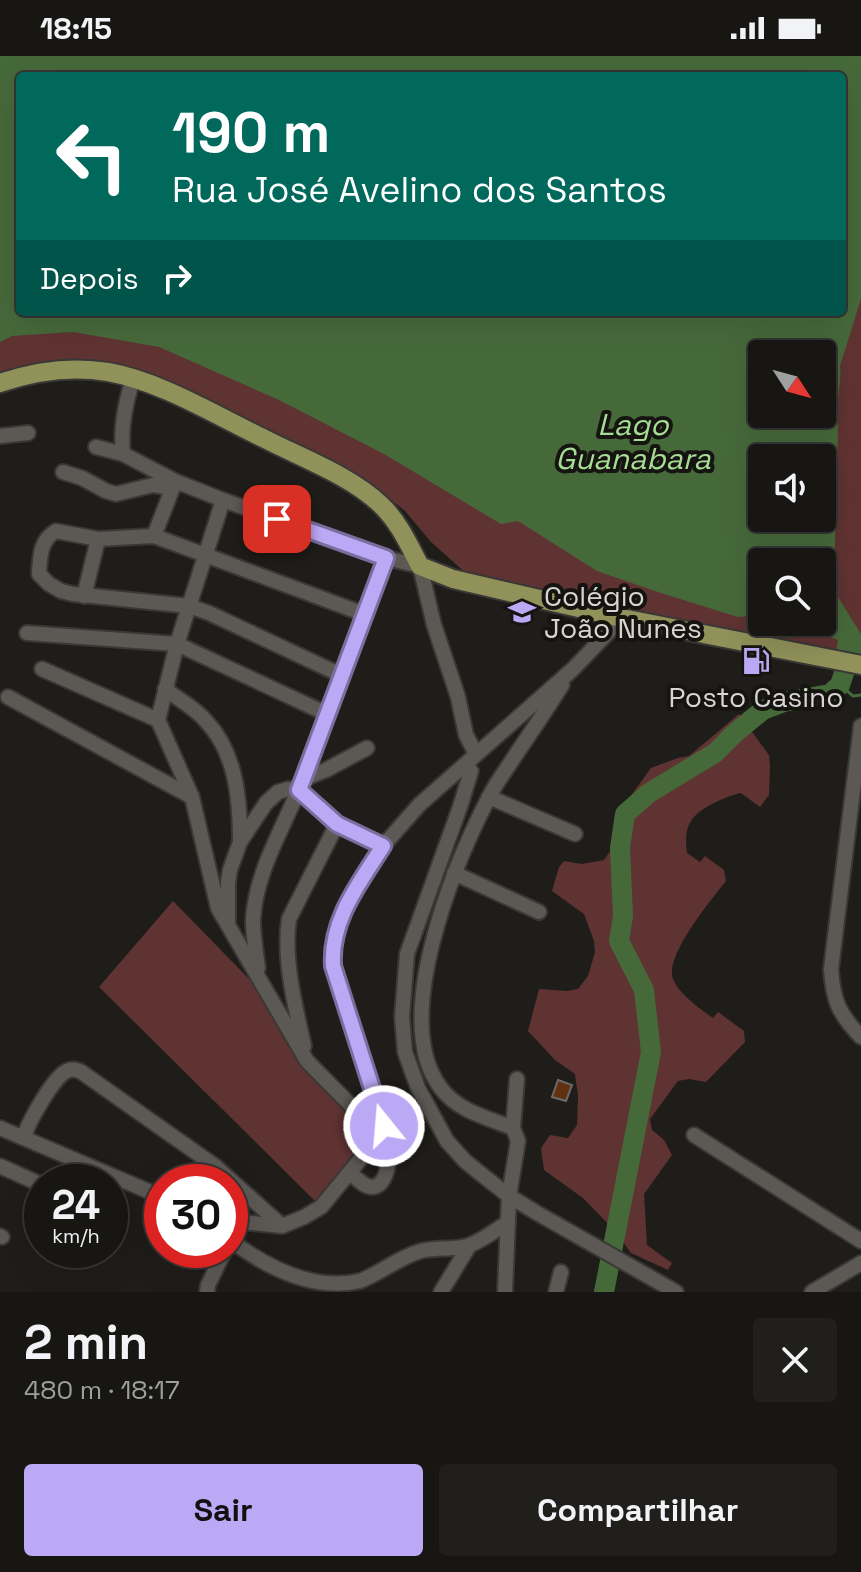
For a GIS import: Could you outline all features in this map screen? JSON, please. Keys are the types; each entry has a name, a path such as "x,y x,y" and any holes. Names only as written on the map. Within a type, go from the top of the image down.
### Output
{"main road":[{"path":"0,383 70,369 110,372 161,388 371,496 423,553 453,579"},
{"path":"399,525 420,566 453,579 622,618 861,665"}],"street":[{"path":"123,454 124,409 133,379"},
{"path":"0,436 28,433"},
{"path":"96,447 123,454 174,484 386,558 420,566 466,735 476,754"},
{"path":"63,472 116,494 153,485 174,484"},
{"path":"154,536 174,484"},
{"path":"223,500 177,644 158,720 192,797 214,898 228,925 307,1061 388,1143 389,1166 383,1179 368,1187 350,1173"},
{"path":"341,675 189,606 61,591 39,574 42,545 56,531 98,539 154,536 364,614"},
{"path":"84,596 98,539"},
{"path":"259,977 253,917 264,869 301,785 386,558"},
{"path":"622,618 573,669 476,754 468,768 460,807 407,954 402,1017 405,1052 418,1088 447,1141 465,1161 509,1196 676,1292"},
{"path":"27,633 177,644 327,714"},
{"path":"42,669 158,720"},
{"path":"513,1128 464,1109 453,1101 441,1089 426,1064 422,1011 426,970 437,923 454,873 491,793 573,669"},
{"path":"165,689 204,718 222,744 238,787 240,842"},
{"path":"8,697 192,797"},
{"path":"861,726 831,969 837,1006 861,1037"},
{"path":"228,925 230,870 240,842 272,797 301,785 367,748"},
{"path":"468,768 491,793 575,834"},
{"path":"248,1223 282,1226 321,1207 381,1134 384,1124 333,966 332,952 344,909 383,846 419,805 468,768"},
{"path":"301,785 337,824 383,846"},
{"path":"307,1061 295,1005 287,935 289,919 337,824"},
{"path":"454,873 539,912"},
{"path":"24,1138 37,1109 59,1077 69,1070 80,1071 215,1166 282,1226"},
{"path":"505,1292 509,1196 518,1141 513,1128 517,1079"},
{"path":"0,1128 144,1189"},
{"path":"694,1135 861,1241"},
{"path":"0,1166 24,1177"},
{"path":"248,1254 284,1276 310,1285 347,1286 420,1251 469,1246 508,1222"},
{"path":"441,1292 469,1246"},
{"path":"812,1292 861,1263"},
{"path":"207,1292 216,1268"},
{"path":"556,1292 561,1272"}],"shaded area":[{"name":"Lago Guanabara","path":"0,56 861,56 861,665 829,650 762,636 836,636 836,548 748,548 748,633 468,575 431,542 405,511 377,489 322,457 110,372 0,383"},
{"path":"739,714 769,755 769,795 760,807 741,793 731,796 708,806 691,821 686,834 687,853 700,862 705,856 724,870 726,881 691,928 672,969 673,979 685,996 713,1018 718,1012 744,1031 745,1042 706,1082 678,1081 650,1119 652,1130 664,1140 672,1155 644,1194 647,1245 672,1263 668,1270 631,1253 616,1232 583,1198 544,1170 541,1148 550,1135 568,1138 577,1125 578,1096 575,1074 555,1060 528,1031 539,989 578,989 588,976 595,952 584,914 552,891 559,867 564,861 582,864 604,860 617,841 614,819 651,768 689,756"},
{"path":"173,901 261,991 300,1059 379,1134 320,1206 99,987"}],"water":[{"name":"Lago Guanabara","path":"0,56 861,56 861,299 840,366 836,516 836,444 748,444 748,532 836,532 835,548 748,548 748,616 738,617 597,571 518,521 501,524 384,454 279,400 159,347 73,332 12,336 0,342"},
{"name":"Lago Guanabara","path":"836,594 861,634 861,657 836,652 838,640 821,637 836,636"}],"building":[{"path":"558,1080 572,1085 566,1101 552,1097"}],"waterway":[{"path":"604,1292 651,1052 644,990 619,941 623,916 620,848 625,814 649,793 715,753 763,710 784,702 830,694 840,685 850,655"},
{"path":"840,685 853,696 861,695"}],"place":[{"name":"Colégio João Nunes","path":"522,612"},
{"name":"Posto Casino","path":"756,661"}],"route":[{"path":"277,519 386,558 299,790 337,824 383,846 344,909 332,952 333,966 384,1126"}]}
